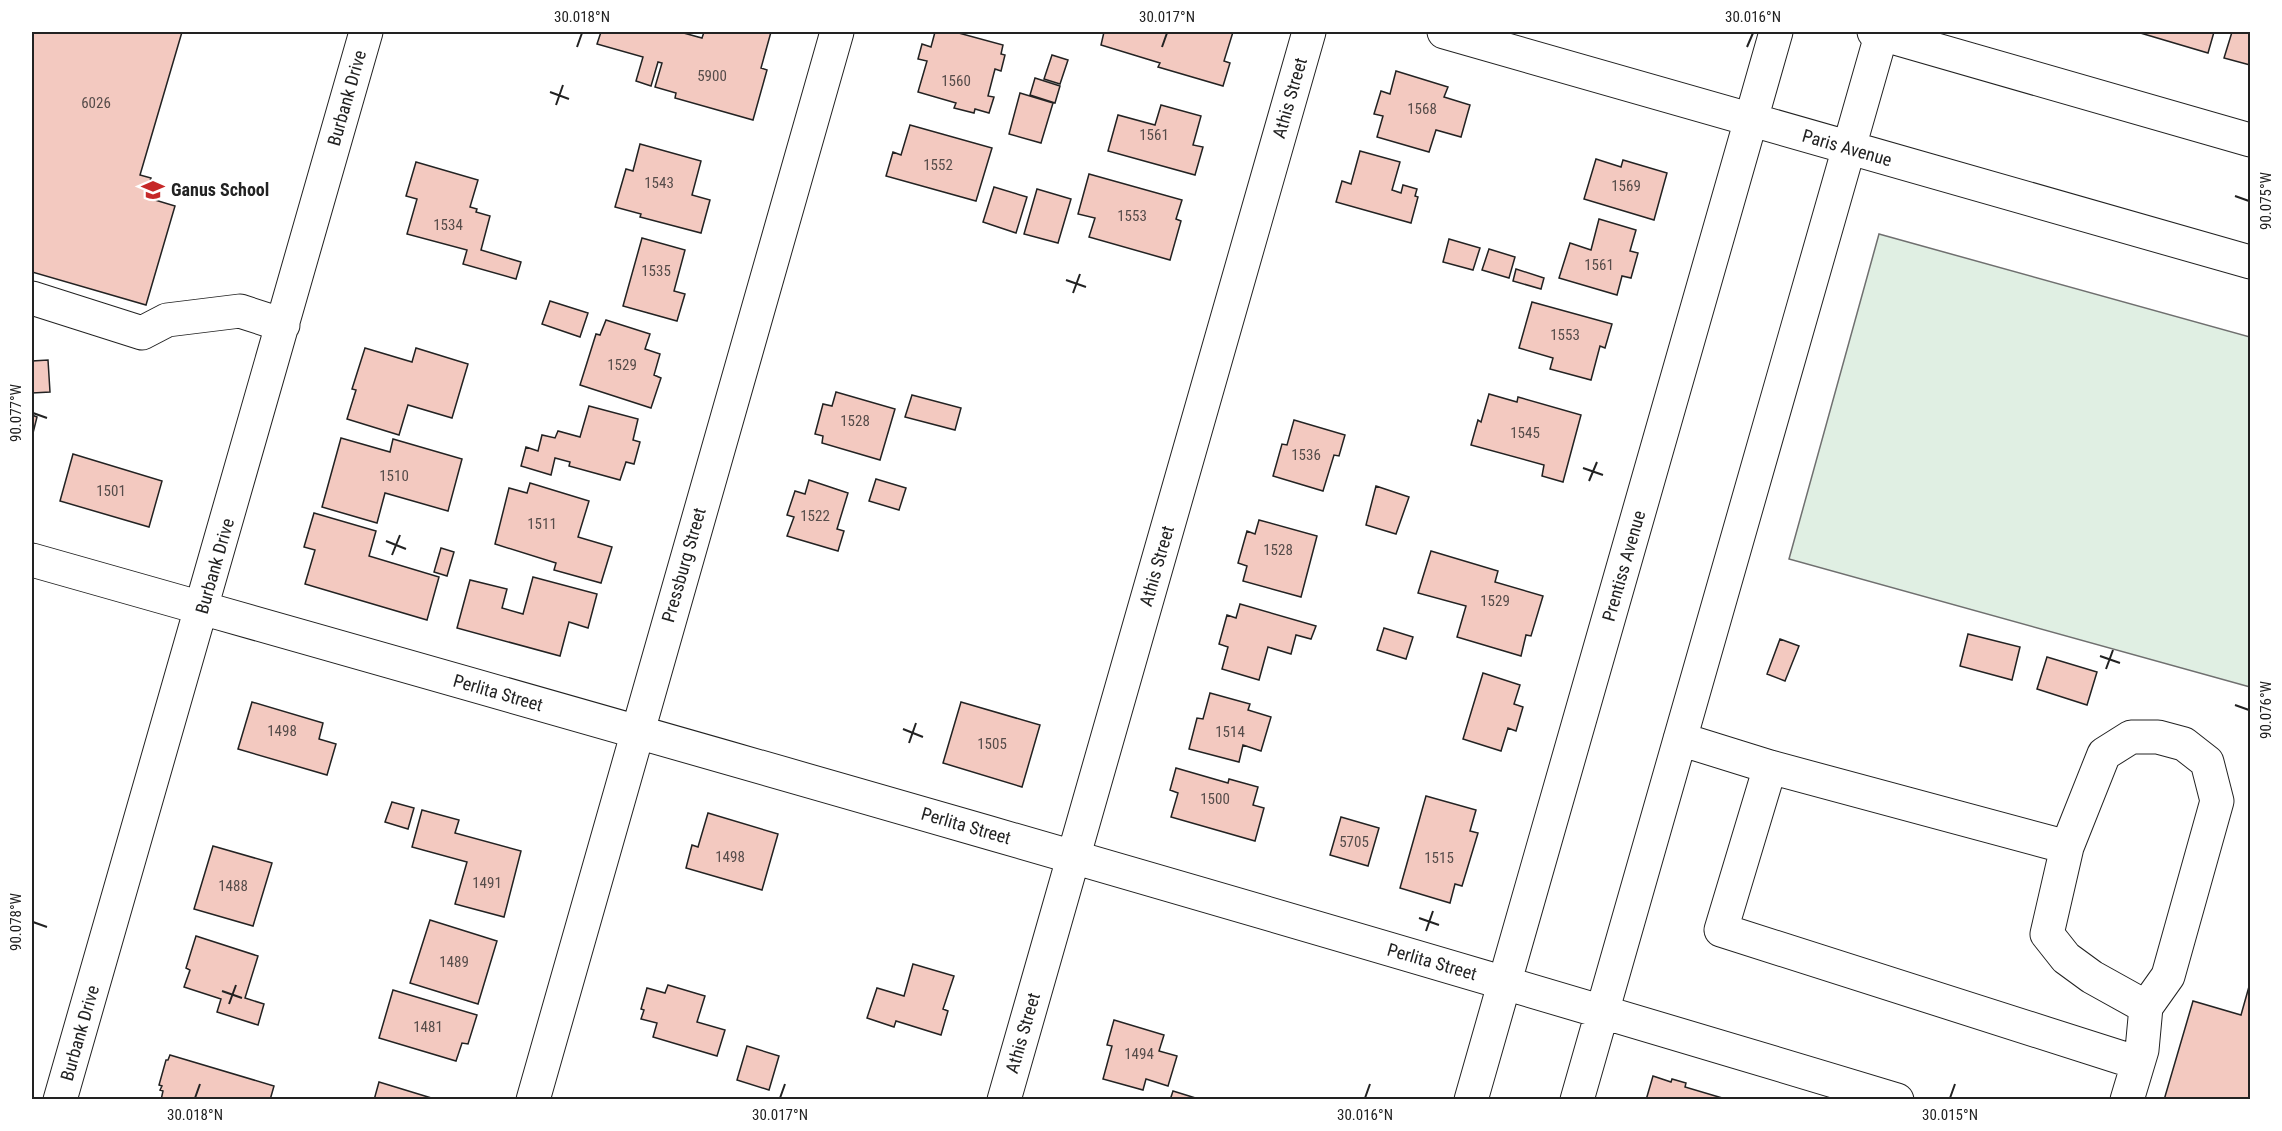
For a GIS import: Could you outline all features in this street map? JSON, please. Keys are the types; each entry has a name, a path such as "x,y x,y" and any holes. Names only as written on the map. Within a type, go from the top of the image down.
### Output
{"street":[{"name":"Burbank Drive","path":"60,1100 203,609 366,32"},
{"name":"Pressburg Street","path":"533,1100 837,32"},
{"name":"Athis Street","path":"1004,1100 1309,32"},
{"name":"Paris Avenue","path":"1443,32 2250,262"},
{"name":"Prentiss Avenue","path":"1471,1100 1776,32"},
{"path":"1577,1100 1879,32 2250,140"},
{"path":"32,298 142,333 167,320 240,312 283,325"},
{"name":"Perlita Street","path":"32,560 1074,856 1897,1100"},
{"path":"2127,1100 2142,1050 2146,1007 2168,976 2217,801 2207,762 2184,744 2158,737 2131,737 2104,754 2067,847 2047,934 2066,958 2092,977 2146,1007"},
{"path":"1680,739 1770,767 2067,847"},
{"path":"1770,767 1721,930 2138,1063"}],"green space":[{"path":"1879,234 2250,337 2250,687 1789,559"}],"building":[{"path":"32,32 182,32 140,175 151,178 145,197 175,206 146,305 32,272"},
{"path":"601,32 680,32 702,38 704,32 771,32 761,68 767,70 753,120 675,98 676,93 655,87 662,63 658,62 651,86 636,81 643,57 597,44"},
{"path":"935,32 955,32 1003,45 1001,54 1005,55 1001,71 995,69 988,96 994,97 989,113 975,109 974,113 954,108 956,103 918,92 927,61 918,59 922,44 931,47"},
{"path":"1104,32 1233,32 1224,61 1230,63 1223,86 1158,67 1160,63 1101,45"},
{"path":"2137,32 2214,32 2208,53"},
{"path":"2232,32 2250,32 2250,65 2224,58"},
{"path":"1052,55 1068,60 1060,84 1044,79"},
{"path":"1396,71 1448,87 1444,97 1470,105 1461,137 1436,130 1429,152 1377,137 1383,116 1374,114 1381,91 1390,94"},
{"path":"1035,78 1060,86 1055,103 1030,95"},
{"path":"1020,93 1053,103 1041,143 1009,134"},
{"path":"1161,105 1201,116 1193,145 1203,147 1195,175 1108,151 1118,115 1155,125"},
{"path":"910,125 992,148 976,201 886,176 893,152 901,155"},
{"path":"640,144 701,161 692,195 710,200 701,233 640,217 641,214 615,207 626,169 633,171"},
{"path":"1360,151 1400,162 1392,190 1401,193 1403,185 1417,189 1415,196 1418,197 1411,223 1336,202 1342,181 1351,184"},
{"path":"1596,159 1621,167 1623,160 1667,173 1654,220 1584,199"},
{"path":"416,162 478,180 470,207 477,209 476,212 490,216 481,250 521,262 516,279 463,264 467,250 407,234 417,199 406,196"},
{"path":"1089,174 1182,200 1176,219 1181,221 1170,260 1089,237 1095,218 1078,214"},
{"path":"994,187 1027,197 1016,233 983,222"},
{"path":"1037,189 1071,199 1058,243 1024,234"},
{"path":"1599,219 1636,230 1630,251 1638,253 1631,278 1622,276 1617,295 1559,278 1570,243 1591,250"},
{"path":"642,238 685,250 674,291 685,294 677,321 623,306"},
{"path":"1449,239 1480,248 1473,270 1443,262"},
{"path":"1489,249 1515,257 1509,278 1482,270"},
{"path":"1516,269 1544,278 1541,289 1513,281"},
{"path":"550,301 588,313 580,337 542,324"},
{"path":"1532,302 1612,324 1605,348 1600,346 1591,380 1550,369 1553,358 1519,348"},
{"path":"606,320 650,334 645,349 660,354 654,375 661,378 651,408 580,385 596,334 600,335"},
{"path":"365,348 412,362 416,348 468,364 452,418 408,405 399,435 347,419 356,390 352,389"},
{"path":"48,360 50,392 32,393 32,361"},
{"path":"836,392 895,409 880,460 822,443 823,436 815,434 823,404 832,406"},
{"path":"1489,394 1517,402 1518,397 1581,415 1563,482 1542,476 1544,465 1471,445"},
{"path":"912,395 961,408 955,430 905,417"},
{"path":"589,406 638,419 633,440 640,442 634,464 626,462 620,480 569,466 570,462 555,458 551,475 521,466 526,447 538,451 542,435 555,438 558,431 580,437"},
{"path":"32,415 37,417 32,437"},
{"path":"1294,420 1345,435 1339,456 1334,455 1323,491 1273,476 1282,444 1287,445"},
{"path":"341,438 390,452 393,439 462,459 448,511 385,493 377,523 322,507"},
{"path":"73,454 162,481 149,527 60,501"},
{"path":"876,479 906,488 899,510 869,501"},
{"path":"809,480 848,493 837,529 844,531 838,551 787,536 794,517 787,515 795,491 805,494"},
{"path":"530,483 589,501 578,537 612,547 601,583 554,570 556,563 495,544 509,488 527,493"},
{"path":"1376,486 1409,497 1396,534 1366,525"},
{"path":"314,513 376,531 369,556 439,577 427,620 305,584 315,550 304,547"},
{"path":"1259,520 1317,536 1301,597 1243,581 1247,566 1238,563 1247,531 1255,534"},
{"path":"441,548 454,552 447,576 434,572"},
{"path":"1431,551 1498,571 1495,582 1543,596 1531,636 1526,635 1521,656 1457,637 1466,606 1418,593"},
{"path":"533,577 597,594 588,628 569,622 560,656 457,628 470,580 507,589 502,608 523,614"},
{"path":"1240,604 1316,626 1311,639 1296,635 1291,654 1268,647 1259,680 1222,669 1228,647 1219,644 1227,615 1236,618"},
{"path":"1384,628 1413,637 1406,659 1377,650"},
{"path":"1968,634 2020,647 2012,680 1960,666"},
{"path":"1780,639 1799,646 1785,681 1767,674"},
{"path":"2047,657 2097,672 2087,705 2037,689"},
{"path":"1483,673 1520,685 1514,704 1523,707 1516,731 1508,728 1501,751 1463,739"},
{"path":"1210,693 1250,704 1248,710 1271,717 1261,751 1243,745 1239,762 1189,749 1197,718 1203,719"},
{"path":"252,702 323,723 319,739 336,744 327,775 238,749"},
{"path":"961,702 1040,725 1022,787 943,763"},
{"path":"1176,768 1228,783 1229,779 1258,787 1253,805 1264,808 1255,841 1171,817 1178,793 1170,790"},
{"path":"1426,796 1476,810 1470,831 1478,833 1462,886 1455,884 1450,903 1400,888"},
{"path":"392,802 414,808 408,829 385,822"},
{"path":"422,810 459,820 455,833 521,851 504,917 455,904 467,862 412,847"},
{"path":"708,813 778,834 762,890 686,868 692,845 698,847"},
{"path":"1341,817 1379,828 1368,866 1330,855"},
{"path":"213,846 272,863 253,926 194,909"},
{"path":"430,920 497,941 478,1004 410,983"},
{"path":"196,936 258,956 245,998 264,1004 258,1025 217,1012 221,999 184,987 190,970 186,968"},
{"path":"913,964 954,976 943,1009 948,1011 941,1035 896,1021 894,1027 867,1018 877,988 904,996"},
{"path":"2250,983 2250,1100 2164,1100 2193,1001 2241,1015"},
{"path":"668,985 705,996 697,1022 725,1030 717,1056 653,1037 657,1023 641,1019 644,1010 641,1009 647,988 665,993"},
{"path":"393,990 477,1015 468,1044 462,1043 456,1061 379,1038"},
{"path":"1114,1020 1164,1035 1159,1051 1177,1056 1168,1086 1146,1079 1143,1090 1103,1079 1112,1046 1107,1045"},
{"path":"747,1046 779,1056 769,1090 737,1080"},
{"path":"170,1055 274,1086 270,1100 161,1100 163,1091 160,1090 162,1086 159,1085 166,1060"},
{"path":"1653,1076 1671,1082 1672,1079 1686,1083 1685,1087 1729,1100 1646,1100"},
{"path":"379,1082 438,1100 374,1100"},
{"path":"1173,1091 1202,1100 1170,1100"}],"place":[{"name":"Ganus School","path":"153,190"}]}
